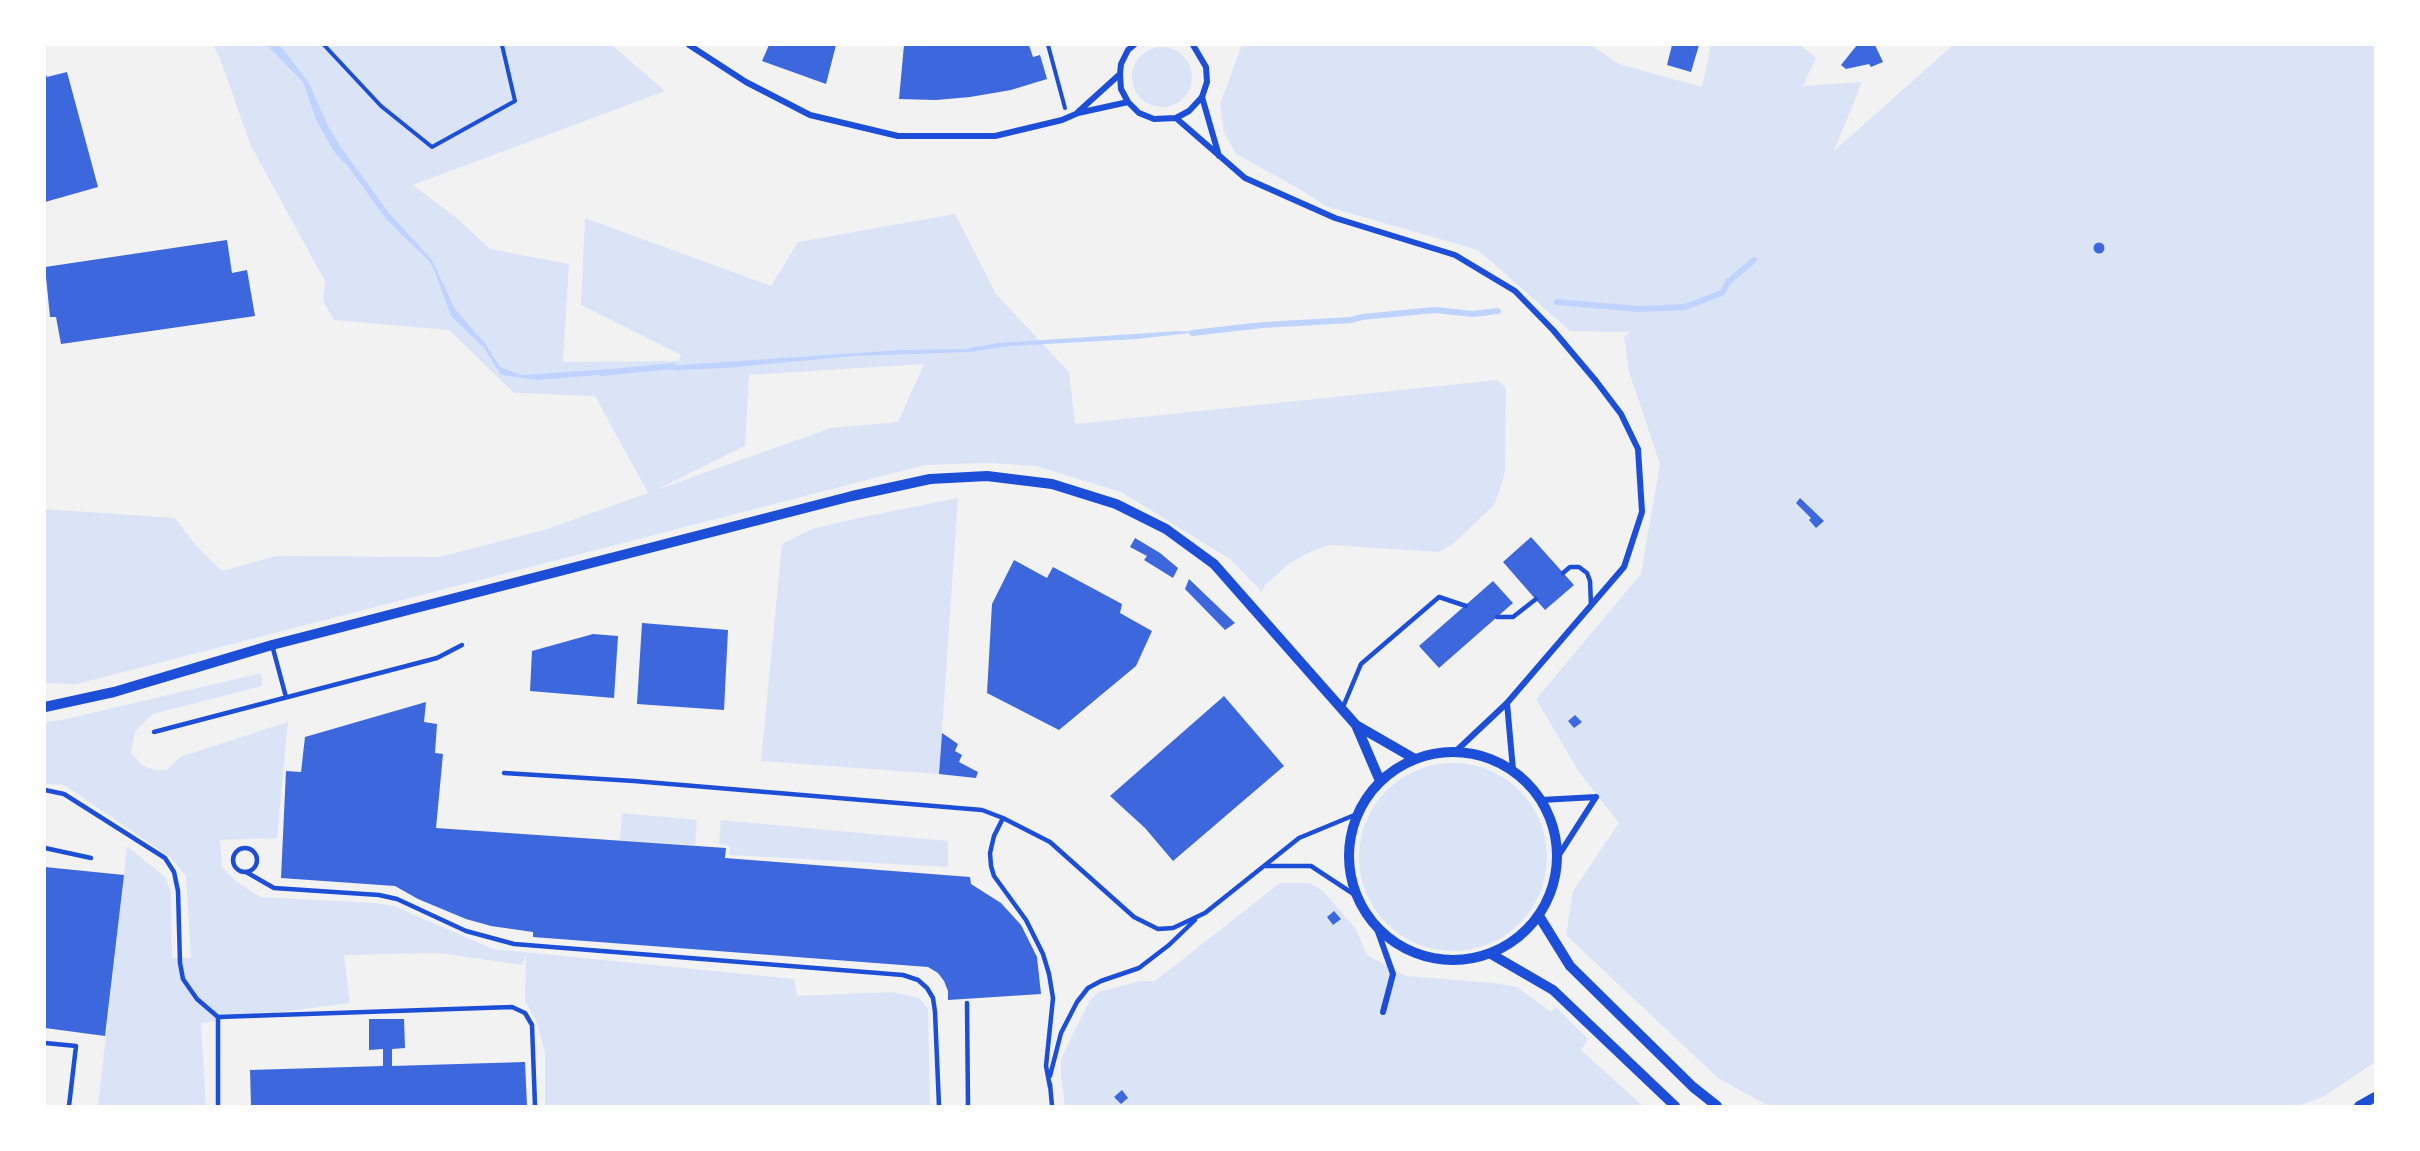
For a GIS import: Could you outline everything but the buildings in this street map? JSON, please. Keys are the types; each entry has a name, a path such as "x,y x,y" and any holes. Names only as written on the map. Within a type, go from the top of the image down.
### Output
{"street":[{"path":"688,45 746,82 810,115 898,136 995,136 1128,102"},
{"path":"1134,45 1125,57 1120,74 1121,89 1128,102 1139,113 1154,119 1176,118 1189,111 1202,97 1207,82 1206,67 1197,46"},
{"path":"1078,113 1120,74"},
{"path":"1202,97 1219,156"},
{"path":"1176,118 1245,178 1278,195 1335,218 1455,255 1515,291 1553,330 1596,381 1621,414 1638,449 1642,512 1624,567 1507,704 1455,752"},
{"path":"45,707 114,692 272,645 852,496 930,479 987,476 1052,484 1131,510 1166,529 1214,564 1356,725 1414,759"},
{"path":"45,699 58,703"},
{"path":"1507,704 1513,770"},
{"path":"1356,725 1380,781"},
{"path":"1455,752 1475,754 1495,760 1513,770 1528,784 1541,800 1550,818 1556,838 1557,858 1555,878 1549,898 1539,916 1525,932 1509,945 1491,954 1471,960 1450,961 1430,959 1401,948 1377,929 1364,913 1355,895 1349,875 1348,854 1350,834 1357,814 1380,781 1396,768 1414,759 1434,753 1455,752"},
{"path":"1541,800 1596,796 1557,858"},
{"path":"1539,916 1570,966 1693,1087 1717,1106"},
{"path":"1377,929 1393,974 1383,1012"},
{"path":"1491,954 1553,990 1675,1106"},
{"path":"2359,1106 2375,1097"}],"lane":[{"path":"1563,573 1570,567 1579,567 1587,573 1590,582 1591,605"},
{"path":"1342,710 1361,664 1439,597 1466,606"},
{"path":"1497,617 1513,617 1536,599"},
{"path":"272,645 286,697"},
{"path":"153,732 437,658 462,645"},
{"path":"504,773 634,781 982,810 1050,842 1110,897 1145,924 1158,929 1173,928 1199,916"},
{"path":"45,790 64,794 165,858 174,872 178,891 180,963 183,979 197,999 218,1017 512,1007 525,1013 532,1025 535,1106"},
{"path":"1050,1087 1051,1066 1061,1033 1077,1002 1088,988 1139,968 1169,945 1199,916 1299,838 1357,814"},
{"path":"1003,818 994,836 990,853 991,866 994,876 1026,920 1043,954 1049,974 1053,998 1046,1066 1052,1106"},
{"path":"45,848 92,858"},
{"path":"246,872 256,866 258,859 255,852 244,848 234,855 233,863 238,870 274,888 379,895 398,899 466,932 514,944 903,975 918,980 933,998 936,1011 939,1106"},
{"path":"1264,866 1311,866 1355,895"},
{"path":"967,1003 968,1106"},
{"path":"218,1017 218,1106"},
{"path":"45,1043 76,1046 69,1106"}],"path":[{"path":"324,45 381,106 432,147 515,101 502,45"},
{"path":"1048,45 1068,117"}],"shaded area":[{"path":"213,45 612,45 665,91 413,185 459,220 490,249 569,264 563,362 679,361 681,355 581,305 585,218 771,286 798,242 955,214 996,294 1069,372 1075,424 1497,380 1506,388 1505,471 1501,487 1494,505 1453,544 1439,552 1330,545 1312,551 1290,563 1265,585 1262,592 1230,559 1121,492 1036,466 987,463 925,465 77,684 45,683 45,509 175,518 195,544 222,571 276,556 439,557 544,530 648,493 595,396 514,393 449,330 334,320 323,301 325,281 251,146","holes":["924,364 898,422 831,428 656,490 745,446 749,375"]},
{"path":"1242,45 1591,45 1619,64 1702,87 1711,45 1800,45 1816,58 1803,86 1862,82 1834,151 1953,45 2375,45 2375,1062 2323,1097 2297,1106 1769,1106 1718,1078 1566,935 1573,891 1619,823 1579,772 1536,699 1641,574 1660,464 1629,372 1624,337 1630,332 1570,331 1478,250 1325,206 1303,191 1236,154 1224,132 1220,104"},
{"path":"1162,47 1183,56 1192,77 1183,98 1162,107 1141,98 1132,77 1141,56"},
{"path":"958,498 939,774 761,761 782,544 812,529"},
{"path":"261,673 262,686 153,714 135,732 131,753 142,765 154,770 167,770 180,757 288,722 277,838 220,840 222,867 237,882 260,897 394,906 493,949 794,979 797,996 892,992 919,998 928,1009 930,1106 545,1106 545,1053 536,1020 525,1001 526,955 522,965 439,953 344,955 350,1003 201,1023 206,1106 98,1106 127,846 165,877 171,892 172,958 191,958 186,876 170,857 64,785 45,784 45,722 62,720"},
{"path":"1444,763 1462,763 1497,774 1513,784 1526,797 1540,821 1547,857 1540,893 1526,917 1513,930 1480,947 1462,951 1444,951 1409,940 1393,930 1380,917 1363,884 1359,866 1359,848 1370,813 1380,797 1393,784 1426,767"},
{"path":"622,813 697,820 695,845 620,840"},
{"path":"721,820 948,841 948,867 730,855 730,846 719,844"},
{"path":"1280,883 1310,883 1323,891 1356,929 1367,955 1406,976 1517,987 1551,1012 1556,1007 1588,1039 1581,1050 1643,1106 1065,1106 1061,1059 1090,1000 1099,992 1140,981 1155,981"}],"water":[{"path":"267,45 278,45 282,48 309,83 327,124 340,146 389,213 432,260 455,309 484,342 500,367 522,375 609,369 609,374 538,380 501,375 484,348 451,316 429,261 386,219 347,165 335,153 317,122 303,82"},
{"path":"1179,331 1199,332 1137,339 1011,346 970,352 855,356 725,368 665,369 665,366 900,350 964,349 998,343"}],"waterway":[{"path":"1557,302 1638,309 1685,307 1722,293 1728,282 1754,260"},
{"path":"1192,333 1263,325 1351,320 1435,310 1473,314 1498,311"},
{"path":"602,373 672,366"}]}
